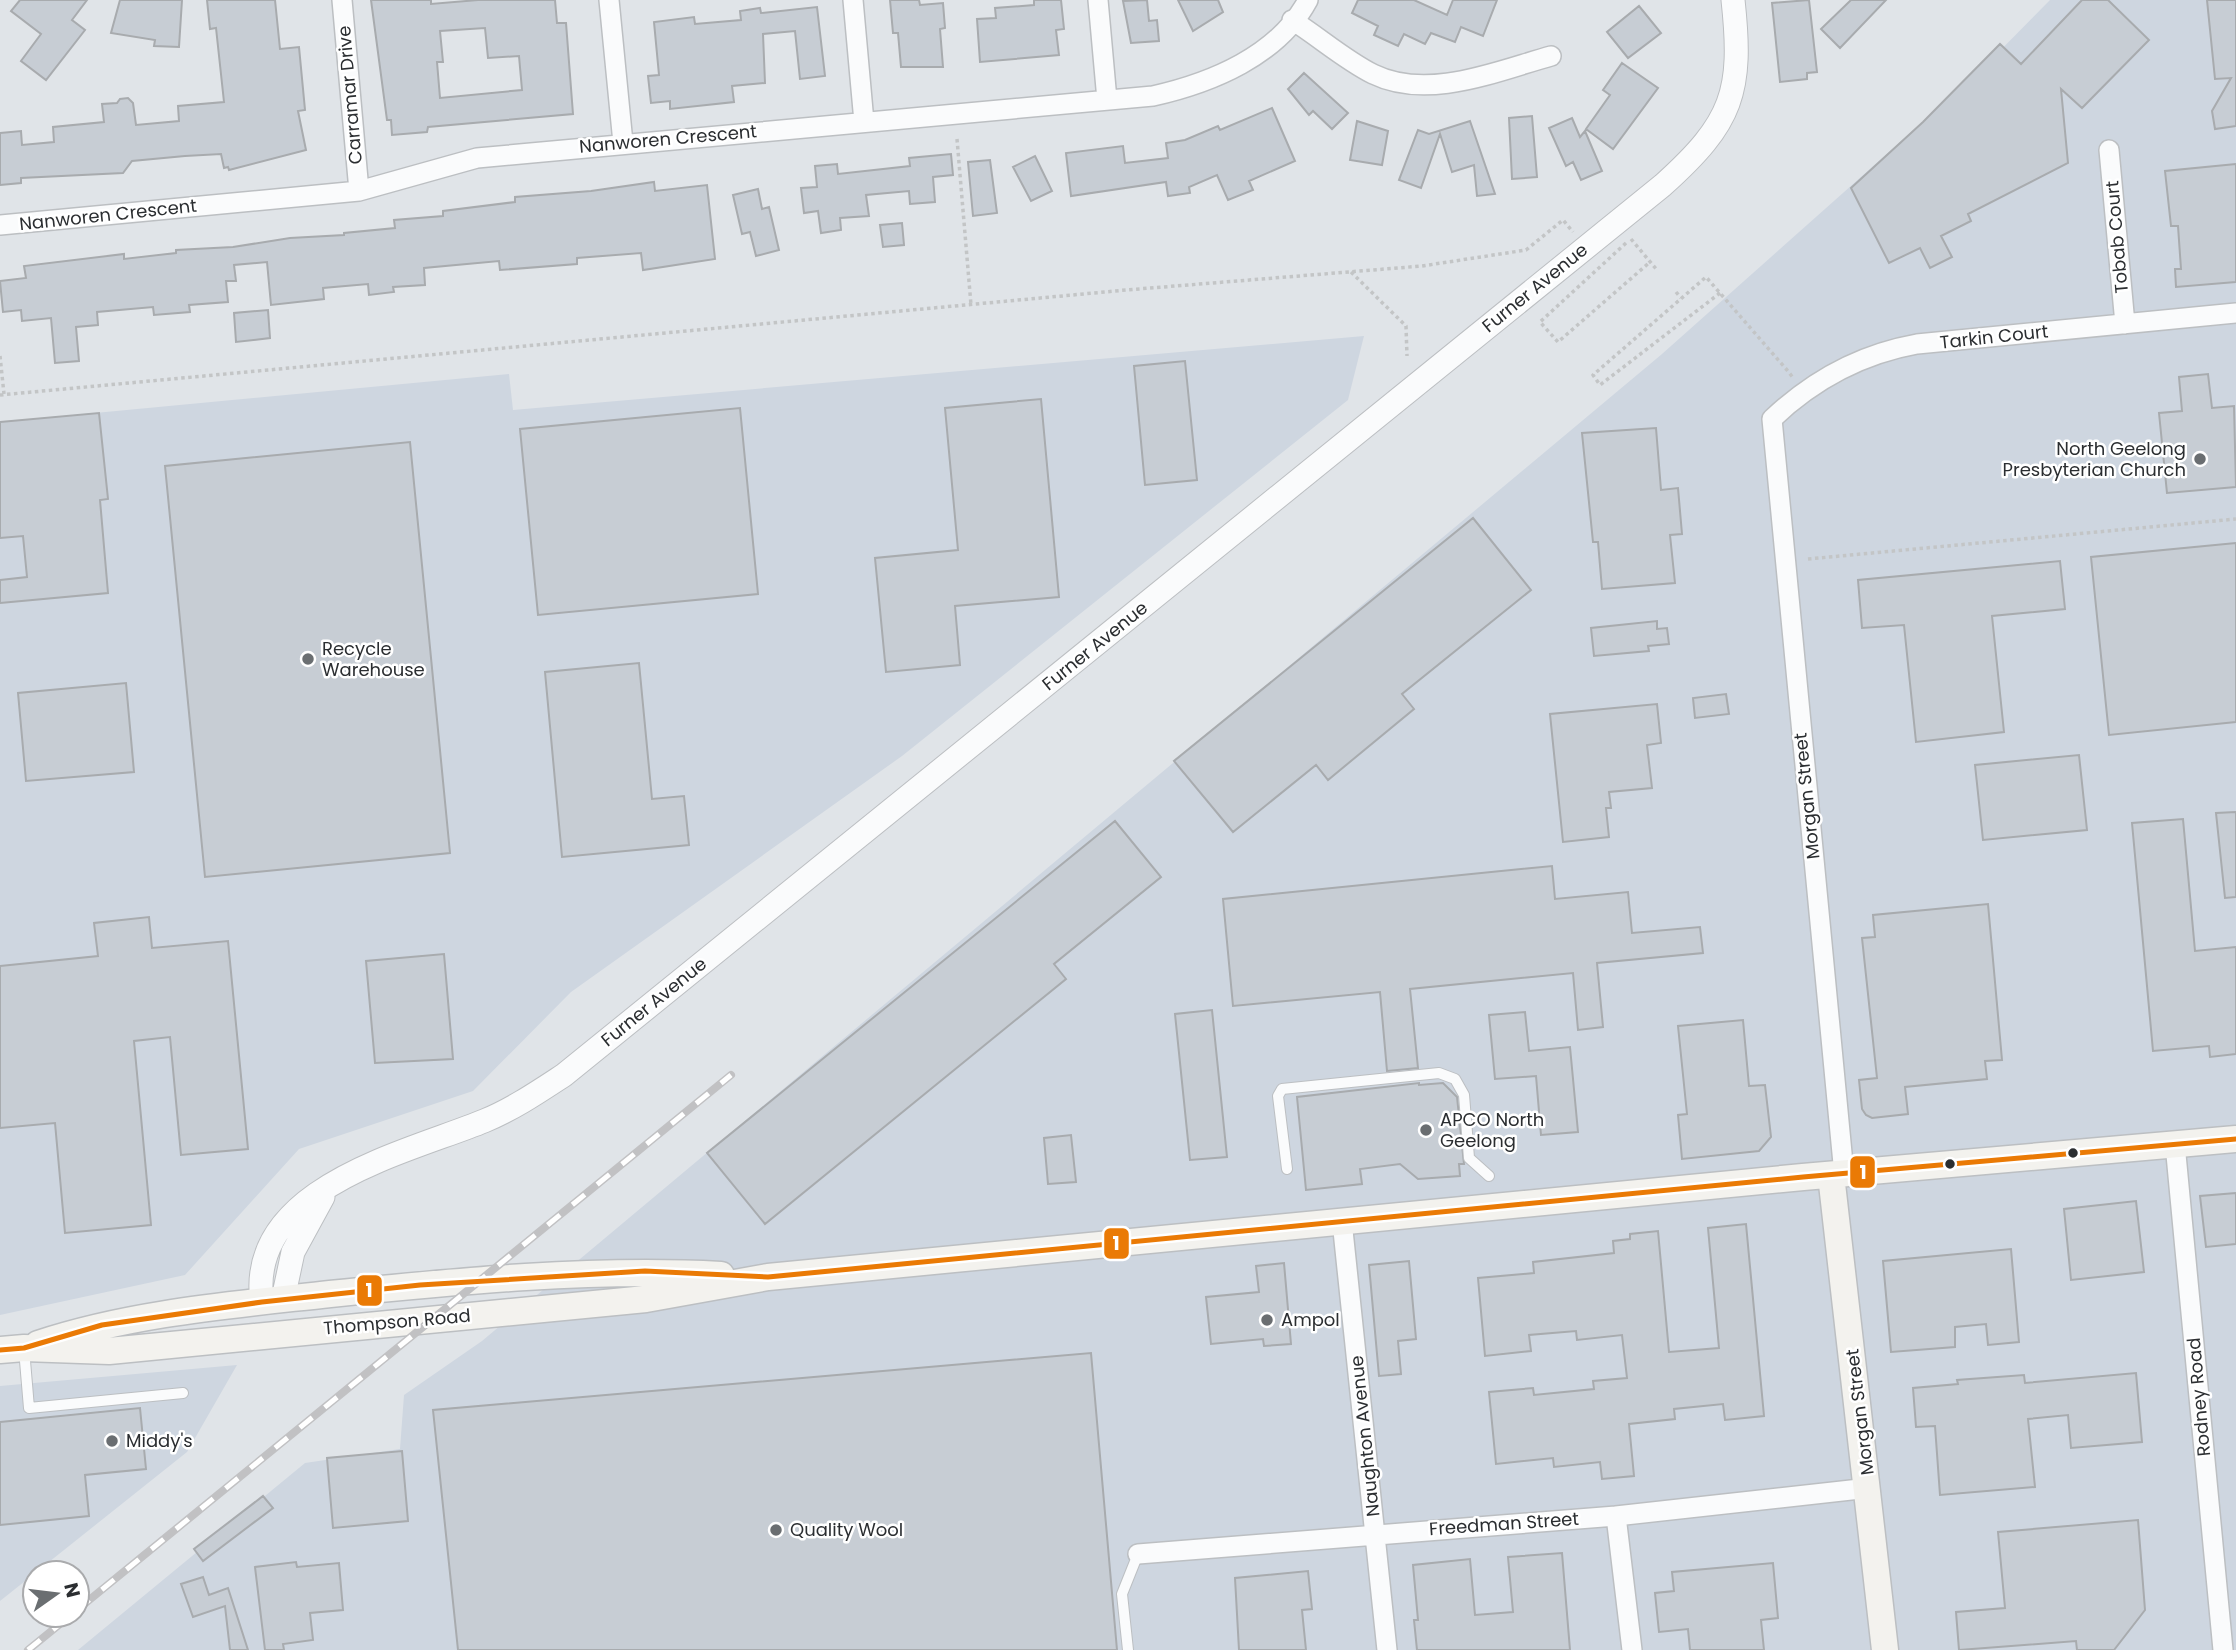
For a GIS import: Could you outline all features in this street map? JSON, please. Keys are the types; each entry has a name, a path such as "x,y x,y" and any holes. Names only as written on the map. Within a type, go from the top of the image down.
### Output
{"main road":[{"name":"Thompson Road","path":"12,1349 101,1351 646,1298 768,1277 1838,1174 2236,1139"},
{"name":"Morgan Street","path":"1838,1174 1885,1650"},
{"name":"Thompson Road","path":"12,1349 102,1325 272,1301 420,1285 645,1271 768,1277"},
{"path":"272,1301 274,1333"}],"street":[{"name":"Carramar Drive","path":"341,0 359,191"},
{"path":"609,0 623,143"},
{"path":"853,0 864,121"},
{"path":"1098,0 1107,100"},
{"name":"Nanworen Crescent","path":"0,225 359,191 477,158 1153,96 1198,86 1273,43 1308,0"},
{"name":"Furner Avenue","path":"272,1301 261,1270 275,1237 301,1208 330,1185 384,1158 487,1120 564,1075 1663,185 1708,140 1728,106 1738,68 1733,0"},
{"path":"1292,20 1374,74 1411,85 1446,83 1551,56"},
{"name":"Tobab Court","path":"2109,150 2125,324"},
{"name":"Tarkin Court","path":"1772,419 1803,392 1849,364 1885,350 2236,313"},
{"name":"Morgan Street","path":"1772,419 1838,1174"},
{"name":"Rodney Road","path":"2175,1144 2223,1650"},
{"name":"Naughton Avenue","path":"1342,1222 1387,1650"},
{"name":"Freedman Street","path":"1138,1554 1375,1533 1616,1516 1868,1488"},
{"path":"1616,1516 1632,1650"}],"lane":[{"path":"1287,1169 1278,1096 1282,1088 1439,1073 1455,1079 1464,1095 1469,1158 1489,1176"},
{"path":"12,1349 29,1408 183,1393"},
{"path":"1128,1650 1122,1594 1138,1554"}],"path":[{"path":"957,139 971,305"},
{"path":"0,356 2,395 1422,266 1527,250 1563,220 1578,238"},
{"path":"1634,241 1657,270"},
{"path":"1626,243 1539,322 1558,342 1650,262"},
{"path":"1351,272 1406,326 1407,356"},
{"path":"1720,293 1600,385 1593,375 1706,277 1720,293 1787,370 1803,392"},
{"path":"1676,292 1681,298"},
{"path":"1808,559 2236,519"}],"shaded area":[{"path":"2050,0 2236,0 2236,1650 78,1650 305,1463 400,1449 404,1395 482,1341 1662,354 1979,72"},
{"path":"1364,336 1348,400 902,756 571,992 473,1091 299,1149 185,1275 0,1315 0,422 509,374 513,410"},
{"path":"237,1365 187,1452 53,1559 21,1559 21,1584 0,1601 0,1386"}],"building":[{"path":"20,0 87,0 72,20 85,30 46,80 21,61 41,34 11,11"},
{"path":"120,0 182,0 179,47 154,46 155,40 111,33"},
{"path":"207,0 275,0 280,49 299,47 305,110 298,111 306,150 229,170 228,167 224,168 221,154 185,156 132,161 123,173 21,178 21,183 0,185 0,133 21,131 22,145 54,142 53,127 104,122 102,104 117,103 120,99 128,98 133,103 136,125 179,121 178,106 224,102 216,28 210,29"},
{"path":"371,0 431,0 431,4 478,0 555,0 557,23 566,23 573,114 428,127 427,132 392,135 391,120 387,120","holes":["485,28 488,58 519,56 522,90 440,98 437,62 443,62 440,31"]},
{"path":"890,0 919,0 920,5 943,3 945,28 940,29 943,67 901,67 898,33 893,33"},
{"path":"1034,0 1061,0 1064,29 1056,30 1059,55 980,62 977,19 996,18 995,8 1034,5"},
{"path":"1147,0 1149,21 1157,20 1159,41 1131,43 1123,1"},
{"path":"1178,0 1218,0 1223,12 1193,31"},
{"path":"1358,0 1414,0 1447,15 1453,0 1497,0 1483,36 1461,27 1455,42 1431,33 1425,44 1404,34 1398,46 1374,35 1378,26 1352,13"},
{"path":"1809,0 1817,72 1807,73 1807,79 1780,82 1772,3"},
{"path":"1851,0 1886,0 1840,48 1821,29"},
{"path":"2082,0 2108,0 2149,40 2082,108 2061,89 2068,163 1968,214 1971,221 1941,236 1952,257 1930,268 1920,248 1889,263 1851,188 1923,122 2000,44 2021,64"},
{"path":"2207,0 2236,0 2236,126 2215,129 2212,111 2231,78 2215,79"},
{"path":"1639,6 1661,33 1628,58 1607,32"},
{"path":"817,7 825,76 800,79 795,31 763,34 765,83 732,86 734,102 670,109 670,101 651,103 648,76 659,75 654,22 694,17 695,24 741,20 740,11 760,8 761,13"},
{"path":"1622,63 1658,88 1613,149 1586,129 1610,95 1603,90"},
{"path":"1304,73 1348,113 1332,129 1313,111 1309,115 1288,89"},
{"path":"1272,108 1295,161 1249,181 1253,190 1228,200 1217,175 1189,187 1190,193 1168,196 1166,182 1071,196 1066,153 1123,146 1125,163 1168,158 1166,143 1185,140 1218,126 1220,130"},
{"path":"1532,116 1537,177 1512,179 1509,118"},
{"path":"1572,118 1580,137 1585,131 1602,171 1581,180 1573,162 1566,166 1549,128"},
{"path":"1357,121 1388,131 1382,165 1350,160"},
{"path":"1470,121 1495,194 1477,196 1474,165 1452,172 1440,134 1421,188 1399,180 1418,130 1429,134"},
{"path":"951,154 953,175 933,177 935,202 910,204 909,191 866,195 869,216 840,218 841,230 821,233 818,211 804,213 801,188 817,187 815,166 837,164 838,174 910,166 909,158"},
{"path":"1035,156 1052,191 1031,201 1013,167"},
{"path":"990,160 997,213 973,216 968,162"},
{"path":"2236,164 2236,282 2176,287 2175,269 2181,269 2178,226 2171,226 2165,171"},
{"path":"654,182 655,191 707,185 715,259 643,270 641,253 577,258 577,264 500,270 499,261 424,268 425,285 393,287 394,292 369,295 368,284 323,288 324,299 271,305 267,262 234,265 236,281 226,281 228,302 189,305 190,312 154,315 153,307 97,312 98,325 76,327 79,361 55,363 51,318 22,321 21,310 3,312 0,281 26,278 24,266 124,254 124,259 176,253 176,250 344,235 395,228 394,220 443,216 443,211 515,202 515,197 591,191"},
{"path":"758,189 762,209 769,207 779,250 756,256 750,232 742,234 733,195"},
{"path":"902,223 904,245 883,247 880,225"},
{"path":"268,310 270,338 236,342 234,313"},
{"path":"1185,361 1197,480 1145,485 1134,366"},
{"name":"North Geelong Presbyterian Church","path":"2208,374 2212,408 2234,406 2236,487 2167,493 2159,413 2182,411 2179,377"},
{"path":"1041,399 1059,597 955,606 960,665 886,672 875,558 958,550 945,408"},
{"path":"740,408 758,594 538,615 520,429"},
{"path":"99,413 108,499 100,500 108,593 0,603 0,580 27,577 23,536 0,538 0,422"},
{"path":"1656,428 1661,490 1678,488 1682,534 1670,535 1675,583 1602,589 1598,542 1593,542 1582,433"},
{"name":"Recycle Warehouse","path":"410,442 450,853 205,877 165,466"},
{"path":"1473,518 1531,590 1402,694 1414,709 1328,780 1316,765 1233,832 1174,761"},
{"path":"2236,543 2236,722 2109,735 2091,557"},
{"path":"2060,561 2065,609 1992,616 2004,732 1916,742 1904,625 1862,628 1858,580"},
{"path":"1657,621 1657,629 1667,628 1669,644 1648,646 1649,651 1594,656 1591,628"},
{"path":"639,663 652,799 684,796 689,845 562,857 545,672"},
{"path":"126,683 134,772 26,781 18,693"},
{"path":"1726,694 1729,714 1695,718 1693,698"},
{"path":"1657,704 1661,743 1647,745 1652,788 1609,792 1611,808 1606,808 1609,837 1563,842 1550,714"},
{"path":"2079,755 2087,830 1983,840 1975,765"},
{"path":"2236,812 2236,897 2225,898 2216,813"},
{"path":"2183,819 2195,951 2236,947 2236,1054 2210,1057 2209,1046 2153,1051 2132,823"},
{"path":"1115,821 1161,877 1054,964 1066,979 765,1224 707,1153"},
{"path":"1552,866 1555,899 1628,892 1632,933 1700,927 1703,953 1597,963 1603,1027 1578,1030 1573,973 1410,989 1418,1068 1387,1071 1380,992 1233,1006 1223,899"},
{"path":"1988,904 2002,1060 1985,1061 1987,1079 1905,1087 1908,1114 1872,1118 1866,1115 1862,1109 1859,1080 1877,1078 1862,938 1875,937 1873,915"},
{"path":"149,917 152,948 228,941 248,1149 181,1155 170,1037 134,1041 151,1225 65,1233 55,1123 0,1128 0,966 98,956 94,923"},
{"path":"444,954 453,1059 375,1063 366,961"},
{"path":"1212,1010 1227,1157 1190,1160 1175,1014"},
{"path":"1525,1012 1529,1051 1570,1047 1578,1132 1541,1135 1536,1076 1495,1079 1489,1015"},
{"path":"1743,1020 1749,1086 1765,1085 1771,1137 1759,1151 1682,1159 1678,1115 1687,1114 1678,1026"},
{"path":"1419,1083 1443,1083 1457,1097 1464,1164 1459,1164 1460,1176 1418,1179 1400,1164 1360,1169 1362,1184 1306,1190 1297,1097"},
{"path":"1071,1135 1076,1182 1048,1184 1044,1138"},
{"path":"2236,1193 2236,1244 2206,1247 2200,1196"},
{"path":"2136,1201 2144,1272 2071,1280 2064,1209"},
{"path":"1746,1224 1764,1416 1725,1420 1723,1404 1674,1409 1675,1419 1629,1424 1634,1476 1602,1479 1600,1462 1554,1467 1553,1458 1496,1464 1489,1392 1533,1388 1534,1395 1594,1389 1593,1381 1627,1378 1622,1335 1577,1340 1576,1331 1529,1335 1531,1351 1485,1356 1478,1278 1534,1273 1533,1262 1614,1253 1613,1241 1630,1239 1630,1234 1658,1231 1669,1352 1719,1348 1708,1228"},
{"path":"2011,1249 2019,1342 1988,1345 1986,1324 1955,1327 1955,1347 1891,1352 1883,1261"},
{"path":"1409,1261 1416,1339 1398,1341 1401,1374 1379,1376 1369,1265"},
{"path":"1284,1263 1291,1344 1264,1346 1263,1339 1211,1344 1206,1297 1259,1292 1256,1266"},
{"name":"Quality Wool","path":"1091,1353 1117,1650 458,1650 433,1410"},
{"path":"2136,1373 2142,1442 2071,1448 2068,1415 2028,1419 2035,1487 1940,1495 1935,1426 1916,1427 1913,1388 1958,1384 1957,1380 2024,1375 2025,1383"},
{"path":"140,1408 146,1469 85,1475 89,1516 0,1525 0,1422"},
{"path":"402,1451 408,1521 333,1528 327,1458"},
{"path":"263,1496 273,1508 203,1561 194,1549"},
{"path":"2138,1520 2145,1610 2114,1650 2077,1650 2076,1641 1959,1650 1956,1612 2005,1608 1998,1532"},
{"path":"1562,1553 1570,1650 1417,1650 1414,1620 1418,1620 1413,1565 1470,1559 1475,1615 1513,1612 1508,1557"},
{"path":"296,1562 297,1567 339,1563 343,1610 310,1613 313,1640 283,1644 284,1650 265,1650 255,1567"},
{"path":"1773,1563 1778,1618 1761,1620 1764,1650 1690,1650 1688,1629 1659,1632 1655,1593 1674,1591 1672,1572"},
{"path":"1308,1571 1312,1609 1302,1610 1306,1650 1239,1650 1235,1578"},
{"path":"203,1577 209,1595 228,1588 248,1650 230,1650 225,1606 193,1617 181,1584"}],"railway":[{"path":"91,1599 731,1075"},
{"path":"28,1650 54,1629"}],"transit line":[{"name":"1","path":"0,1350 24,1348 102,1325 262,1302 420,1285 645,1271 768,1277 1803,1177 2236,1139"}],"place":[{"name":"North Geelong Presbyterian Church","path":"2200,459"},
{"name":"Recycle Warehouse","path":"308,659"},
{"name":"APCO North Geelong","path":"1426,1130"},
{"name":"Ampol","path":"1267,1320"},
{"name":"Middy's","path":"112,1441"},
{"name":"Quality Wool","path":"776,1530"}]}
